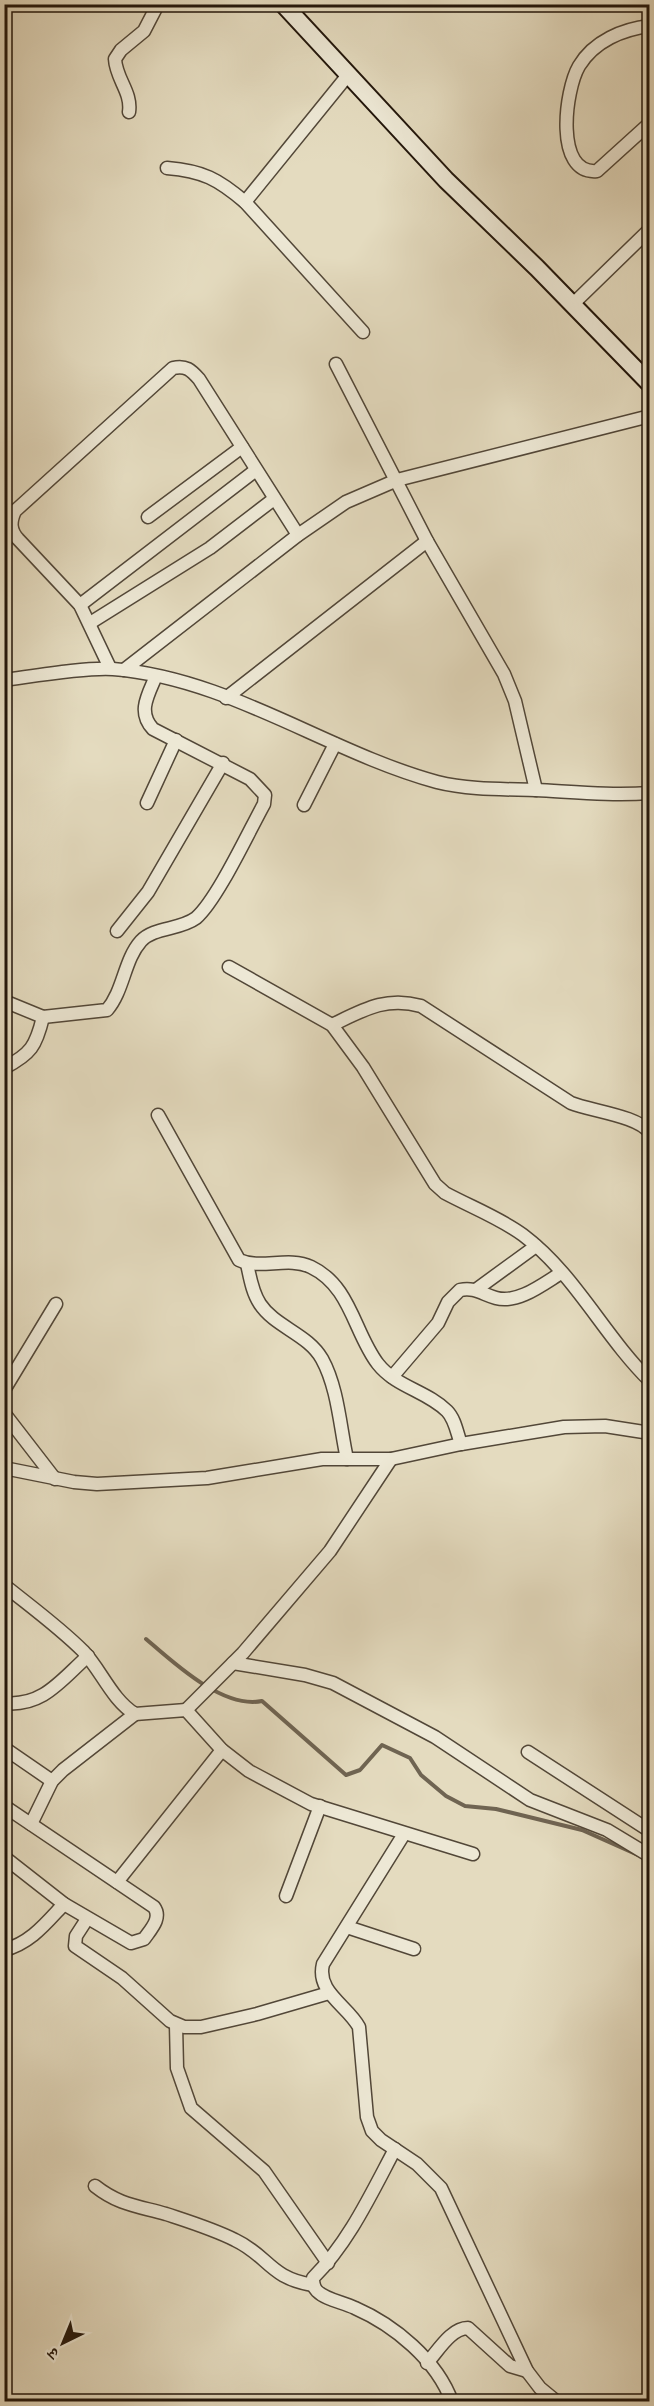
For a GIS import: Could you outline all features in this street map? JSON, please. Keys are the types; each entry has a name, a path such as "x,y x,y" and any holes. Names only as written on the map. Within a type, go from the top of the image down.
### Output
{"street":[{"path":"129,112 130,100 117,73 115,59 121,50 144,31 158,4"},
{"path":"283,4 446,180 573,304 650,384"},
{"path":"650,26 629,28 614,34 580,64 570,86 566,116 573,158 579,168 587,172 597,171 650,123"},
{"path":"245,202 348,75"},
{"path":"167,168 207,174 245,202 363,332"},
{"path":"573,304 650,229"},
{"path":"336,364 427,541 510,688 536,790"},
{"path":"110,668 80,605 11,528 15,511 173,368 181,366 190,369 199,379 298,535"},
{"path":"124,670 298,535 346,502 397,480 650,416"},
{"path":"148,517 242,447"},
{"path":"80,605 256,470"},
{"path":"90,623 210,548 274,498"},
{"path":"226,698 427,541"},
{"path":"4,680 110,668 124,670 156,676 256,708 335,744 441,783 487,789 622,795 650,793"},
{"path":"4,1001 43,1017 107,1010 114,1002 131,957 144,938 187,924 204,908 264,804 265,795 250,779 223,763 153,729 145,721 143,710 156,676"},
{"path":"147,803 176,740"},
{"path":"304,805 335,744"},
{"path":"117,931 148,892 223,763"},
{"path":"229,967 332,1025 363,1067 435,1184 445,1193 521,1234 536,1246 591,1309 626,1358 650,1382"},
{"path":"332,1025 377,1004 392,1001 421,1006 570,1103 595,1112 629,1118 641,1123 650,1133"},
{"path":"4,1068 23,1058 32,1049 43,1017"},
{"path":"158,1116 233,1252 247,1264 259,1303 266,1311 306,1341 322,1359 335,1397 346,1459"},
{"path":"477,1289 536,1246"},
{"path":"247,1264 297,1263 318,1271 347,1301 378,1364 392,1377 447,1411 461,1444"},
{"path":"392,1377 438,1323 453,1295 460,1290 477,1289 496,1298 516,1298 561,1273"},
{"path":"4,1390 56,1304"},
{"path":"4,1413 49,1478"},
{"path":"9,1469 49,1478 97,1484 207,1478 322,1459 391,1459 461,1444 564,1428 605,1426 650,1433"},
{"path":"31,1824 52,1782 81,1754 135,1714 186,1710 233,1663 330,1551 391,1459"},
{"path":"4,1585 88,1656 120,1702 135,1714"},
{"path":"4,1703 20,1705 38,1700 88,1656"},
{"path":"233,1663 305,1675 333,1683 435,1737 530,1800 608,1830 650,1856"},
{"path":"186,1710 222,1750 249,1771 320,1806 473,1854"},
{"path":"4,1748 52,1782"},
{"path":"117,1881 222,1750"},
{"path":"528,1752 650,1831"},
{"path":"4,1806 117,1881 158,1912 157,1918 144,1939 131,1943 87,1920 4,1857"},
{"path":"286,1896 320,1806"},
{"path":"404,1834 323,1964 321,1975 323,1986 354,2017 359,2027 367,2117 372,2131 417,2164 441,2188 527,2371 540,2388 557,2402"},
{"path":"4,1950 20,1946 29,1940 64,1904"},
{"path":"87,1920 76,1936 75,1946 122,1978 176,2025 201,2027 329,1993"},
{"path":"347,1927 414,1949"},
{"path":"176,2025 177,2068 191,2108 264,2171 328,2263"},
{"path":"395,2149 348,2235 328,2263 313,2278 313,2285 317,2292 369,2314 391,2327 428,2363 446,2385 452,2402"},
{"path":"95,2186 122,2204 164,2214 238,2241 277,2274 298,2283 313,2285"},
{"path":"428,2363 453,2334 461,2328 468,2328 510,2366 527,2371"}],"waterway":[{"path":"146,1639 185,1672 216,1691 247,1702 262,1701 346,1775 360,1770 382,1745 410,1758 421,1775 446,1796 465,1806 496,1809 582,1830 638,1855"}]}
